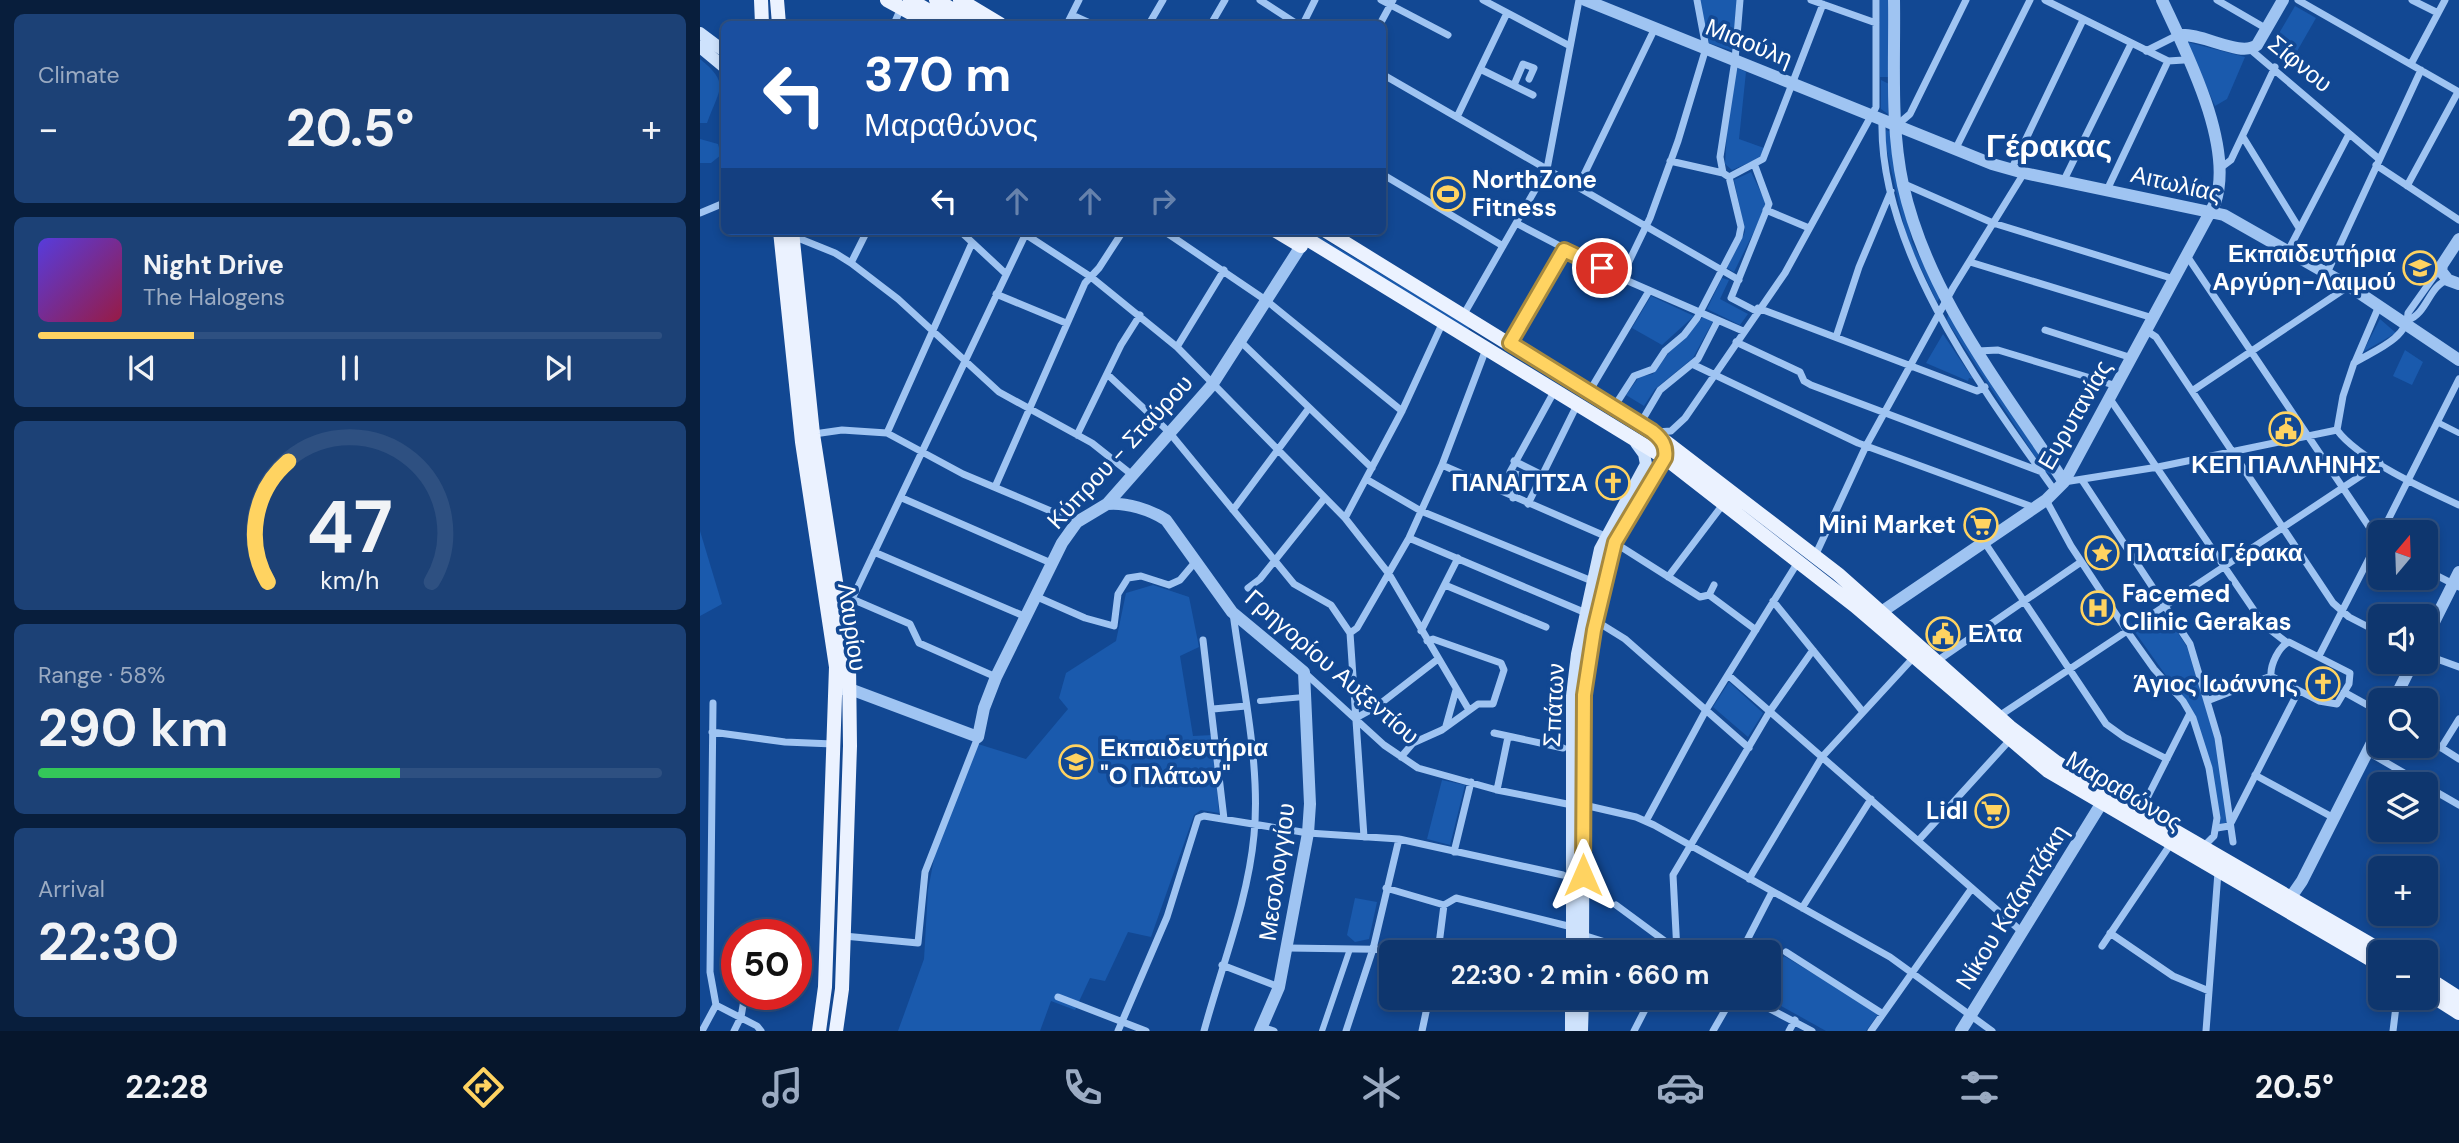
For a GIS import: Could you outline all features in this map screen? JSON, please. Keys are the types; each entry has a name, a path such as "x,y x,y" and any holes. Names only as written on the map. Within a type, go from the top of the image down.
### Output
{"main road":[{"path":"761,0 762,21"},
{"path":"777,0 779,21"},
{"path":"887,0 905,4 945,21"},
{"path":"936,0 979,12"},
{"path":"960,0 995,21"},
{"path":"905,4 927,21"},
{"path":"700,33 721,49"},
{"path":"700,47 721,64"},
{"name":"Λαυρίου","path":"788,235 813,434 845,599 844,936 836,1031"},
{"name":"Λαυρίου","path":"788,235 796,391 843,689 833,744 825,988 819,1031"},
{"name":"Μαραθώνος","path":"1283,235 1411,302"},
{"name":"Μαραθώνος","path":"1300,235 1665,458 1937,660 1999,717 2104,799 2170,845 2368,958"},
{"name":"Μαραθώνος","path":"1333,235 1651,431 1815,556 1876,615 1914,657 2009,741 2048,771 2104,799 2140,812 2368,942"},
{"name":"Μαραθώνος","path":"1344,235 1385,260 1406,278"},
{"path":"1651,431 1665,458"},
{"name":"Σπάτων","path":"1575,940 1578,805 1592,581 1646,464 1644,454 1625,433"},
{"name":"Σπάτων","path":"1591,617 1610,539 1665,458"},
{"name":"Σπάτων","path":"1577,931 1580,940"},
{"path":"2438,985 2459,998"},
{"path":"2438,1000 2459,1013"},
{"path":"1571,1010 1571,1031"},
{"path":"1582,1031 1583,1010"}],"street":[{"path":"1069,21 1079,0"},
{"path":"1151,21 1163,0"},
{"path":"1213,21 1225,0"},
{"path":"1260,0 1292,21"},
{"path":"1304,21 1315,0"},
{"path":"1381,0 1392,2 1448,35"},
{"path":"1483,0 1570,46"},
{"path":"1464,314 1547,169 1579,0"},
{"name":"Μιαούλη","path":"1585,0 1896,126"},
{"path":"1621,278 1645,227 1670,161 1706,48 1697,0"},
{"path":"1614,407 1634,376 1654,369 1665,351 1684,335 1700,314 1741,232 1720,157 1722,129 1735,60 1740,0"},
{"path":"1811,0 1876,23"},
{"path":"1876,0 1876,118 1897,186 1919,243 1947,300 2055,491 2081,562 2154,669 2190,713 2209,768 2217,828 2210,842 2202,847"},
{"path":"1895,0 1897,186 1904,239 1940,314 2055,491"},
{"path":"1896,126 1910,114 1966,0"},
{"path":"1955,150 2030,0"},
{"path":"2045,0 2168,61 2184,60 2187,55"},
{"name":"Ευρυτανίας","path":"1876,615 2055,491 2110,399 2218,196 2218,170 2209,106 2162,0"},
{"path":"2217,0 2267,29"},
{"path":"2251,50 2267,29 2283,0"},
{"path":"2298,0 2458,92 2407,186"},
{"path":"2412,0 2438,13"},
{"path":"2411,64 2445,0"},
{"path":"1382,21 1392,2"},
{"path":"896,21 905,4"},
{"path":"1670,161 1726,175 1755,166 1763,159 1823,5"},
{"path":"1457,117 1507,13"},
{"path":"1072,15 1085,21"},
{"path":"1815,556 1866,446 1993,223 2083,20"},
{"path":"1578,187 1655,28"},
{"path":"2146,51 2178,35"},
{"name":"Σίφνου","path":"2178,35 2196,35 2243,50 2251,50 2275,67 2407,186 2459,220"},
{"path":"2063,182 2131,44"},
{"path":"2107,190 2168,61"},
{"path":"1514,85 1523,64 1534,68 1530,79"},
{"path":"2218,170 2231,160 2275,67"},
{"path":"1480,69 1533,94"},
{"path":"2327,273 2421,70"},
{"path":"1386,76 1739,280"},
{"path":"1718,320 1698,359 1660,390 1651,431 1665,432 1677,427 1713,377 1757,309 1785,273 1876,118"},
{"name":"Αιτωλίας","path":"1896,126 2017,172 2211,211 2349,286 2459,360"},
{"path":"2288,251 2349,134"},
{"path":"2243,136 2300,228"},
{"path":"1755,166 1769,204 1732,300 1977,391 1985,387"},
{"path":"1386,176 1503,246"},
{"path":"1897,186 1993,223 2174,279"},
{"path":"1836,337 1859,267 1897,186"},
{"path":"700,213 721,204"},
{"path":"1766,210 1809,228"},
{"path":"1516,223 1621,278 1743,331"},
{"path":"793,235 851,263 898,299 999,393 1077,435 1131,474"},
{"path":"851,263 865,235"},
{"path":"964,235 1005,273"},
{"path":"996,677 919,643 910,624 845,599 874,552 902,498 1025,235"},
{"path":"1029,235 1091,277 1177,348 1345,518 1389,574 1469,710"},
{"path":"995,486 1085,282 1120,235"},
{"path":"1170,235 1224,270 1402,411"},
{"path":"2354,363 2399,336 2407,323 2408,313 2459,239"},
{"path":"887,433 972,243"},
{"name":"Κύπρου - Σταύρου","path":"978,737 984,708 996,677 1051,563 1077,522 1107,504 1212,385 1301,246"},
{"path":"1510,343 1564,250"},
{"path":"2187,256 2340,487 2368,523"},
{"path":"1970,262 2153,318"},
{"path":"2442,265 2443,275 2454,282"},
{"path":"1177,348 1224,270"},
{"path":"2407,323 2415,318 2441,282 2454,282"},
{"path":"2192,391 2349,286"},
{"path":"1589,392 1650,291"},
{"path":"996,294 1066,323"},
{"path":"2337,430 2343,396 2354,363 2379,306"},
{"path":"1077,435 1140,315"},
{"path":"1345,518 1402,411 1443,322"},
{"path":"2045,330 2132,358"},
{"path":"2147,331 2156,337 2281,527 2341,612 2368,627"},
{"path":"1241,342 1372,468"},
{"path":"1736,342 1800,372 1804,382 2042,472"},
{"path":"1350,633 1357,628 1409,538 1442,465 1486,348"},
{"path":"1978,351 1997,350 2117,386"},
{"path":"1692,364 1713,377 1866,446 2033,508"},
{"path":"1107,374 1169,432 1294,584 1331,605 1350,633 1364,837"},
{"path":"2389,520 2459,379"},
{"path":"1522,476 1510,472 1514,461 1555,390"},
{"path":"2110,399 2264,625 2287,642 2350,673 2337,704 2330,705 2298,692 2271,676"},
{"path":"1528,504 1578,404"},
{"path":"1233,510 1309,408"},
{"path":"2437,422 2459,433"},
{"path":"813,434 842,430 887,433 963,474 1077,522"},
{"path":"2055,491 2082,480 2233,453 2337,430"},
{"path":"2337,430 2407,481 2459,505"},
{"path":"1514,461 1542,475"},
{"path":"1999,717 2166,607 2340,487 2380,463"},
{"path":"1442,465 1610,539 1700,597 1709,595 1755,630"},
{"path":"1513,498 1525,467"},
{"path":"1366,479 1421,510 1592,581"},
{"path":"2082,480 2125,550 2190,644 2218,738 2232,821 2232,842"},
{"path":"902,498 1051,563"},
{"path":"1248,588 1275,560 1324,499"},
{"name":"Γρηγορίου Αυξεντίου","path":"1107,504 1117,503 1166,520 1232,612 1401,757 1427,771 1497,790 1646,821 1912,972 1992,1031"},
{"path":"1668,577 1724,503"},
{"path":"1409,538 1591,617 1625,639 1749,748"},
{"path":"1983,540 2114,731 2167,759"},
{"path":"874,552 1024,617"},
{"path":"1421,631 1458,558"},
{"path":"1646,821 1706,710 1799,560"},
{"path":"1034,596 1085,618 1114,626 1118,594 1128,579 1141,576 1169,585 1180,580 1196,561"},
{"path":"2319,656 2368,561"},
{"path":"1937,660 2081,562"},
{"path":"2438,617 2456,586 2459,572"},
{"path":"2438,576 2456,586"},
{"path":"1445,585 1546,627"},
{"path":"1709,595 1714,585"},
{"path":"1773,601 1863,712"},
{"path":"1203,1031 1241,900 1255,826 1246,706 1232,612"},
{"path":"1401,757 1413,743 1445,728 1469,710 1480,704 1494,703 1503,665 1433,639 1427,641"},
{"path":"1203,640 1224,820"},
{"path":"2271,676 2271,669 2287,642"},
{"path":"1676,940 1672,878 1770,711 1813,650"},
{"path":"1749,879 1822,757 1914,657"},
{"path":"1356,718 1376,707 1438,659"},
{"path":"2438,659 2459,667"},
{"name":"Μεσολογγίου","path":"1265,1030 1288,948 1308,833 1310,804 1304,672"},
{"path":"1728,674 2021,931"},
{"path":"2207,701 2271,676"},
{"path":"843,689 978,737 925,872 918,943 844,936"},
{"path":"1445,728 1456,690"},
{"path":"2217,828 2229,826 2232,821 2298,692"},
{"path":"2344,692 2368,705"},
{"path":"1259,701 1304,697"},
{"path":"702,1031 716,1005 709,972 713,703"},
{"path":"1213,709 1246,706"},
{"path":"2140,812 2190,713"},
{"path":"2441,748 2459,719"},
{"path":"712,732 785,742 833,744"},
{"path":"1493,733 1563,748"},
{"path":"1497,790 1508,737"},
{"path":"1918,841 2009,741"},
{"path":"2438,746 2459,759"},
{"path":"2274,903 2291,896 2368,752"},
{"path":"2378,758 2402,772"},
{"path":"2255,775 2335,818"},
{"path":"1454,852 1471,782"},
{"path":"2438,793 2459,805"},
{"path":"1802,908 1871,799"},
{"name":"Νίκου Καζαντζάκη","path":"1961,1031 2104,799"},
{"path":"1118,1031 1167,916 1198,818 1204,816 1308,833 1399,839 1563,875"},
{"path":"1346,1031 1373,949 1399,839"},
{"path":"2102,946 2170,845"},
{"path":"2206,1031 2218,872"},
{"path":"1386,888 1444,905 1456,898 1602,940"},
{"path":"1871,1031 1972,888"},
{"path":"1747,940 1772,892"},
{"path":"1439,940 1444,905"},
{"path":"1616,905 1662,940"},
{"path":"2110,933 2172,976 2209,991"},
{"path":"1288,948 1379,949"},
{"path":"1322,1031 1350,948"},
{"path":"1786,952 1883,1014"},
{"path":"1222,965 1279,987"},
{"path":"1058,998 1146,1031"},
{"path":"716,1005 741,1017 761,1031"},
{"path":"734,1031 742,1010"},
{"path":"1422,1031 1426,1010"},
{"path":"1634,1031 1645,1010"},
{"path":"1713,1031 1725,1010"},
{"path":"1774,1010 1812,1031"},
{"path":"2392,1031 2396,1010"},
{"path":"1789,1031 1795,1020"}],"shaded area":[{"path":"1699,0 1737,0 1733,51 1709,43"},
{"path":"1880,0 1888,0 1889,77 1880,77"},
{"path":"2295,6 2316,18 2288,67 2280,61 2282,57 2275,51 2272,53 2271,47"},
{"path":"2187,42 2245,57 2227,99 2215,106"},
{"path":"700,59 716,75 720,88 707,123 700,123"},
{"path":"1731,65 1746,72 1739,139 1764,148 1760,158 1732,170 1725,164"},
{"path":"1881,80 1889,84 1888,114 1881,109"},
{"path":"1886,130 1891,132 1912,242 1940,297 1937,302 1907,239 1885,142"},
{"path":"700,139 718,144 721,155 711,163 700,163"},
{"path":"1751,172 1767,205 1734,272 1727,268 1745,232 1734,180"},
{"path":"1311,235 1317,235 1470,327 1468,330"},
{"path":"1722,278 1729,280 1720,299 1748,314 1740,325 1707,309"},
{"path":"1651,296 1694,316 1662,345 1632,328"},
{"path":"1948,314 2052,475 2045,472 1947,321"},
{"path":"1703,317 1713,321 1693,358 1655,389 1644,406 1626,395 1639,377 1653,374 1670,351"},
{"path":"2380,319 2396,333 2363,352"},
{"path":"1943,334 1973,379 1969,378 1968,381 1926,363"},
{"path":"2405,350 2423,362 2412,385 2393,376"},
{"path":"700,531 722,604 700,616"},
{"path":"1153,585 1189,597 1199,647 1180,656 1193,736 1213,735 1219,813 1201,810 1194,815 1151,937 1128,932 1105,981 1090,978 1075,1010 1051,1001 1040,1031 898,1031 924,959 928,890 937,843 978,744 1026,759 1068,709 1059,698 1066,673 1116,641 1126,593"},
{"path":"2165,613 2187,647 2217,744 2229,821 2218,826 2194,715 2135,632"},
{"path":"1729,682 1763,713 1748,737 1713,707"},
{"path":"1442,780 1465,785 1450,845 1427,839"},
{"path":"1355,898 1377,902 1369,939 1355,942 1347,935"},
{"path":"1784,956 1879,1013 1866,1031 1826,1031 1781,1006 1781,962"}],"place":[{"name":"NorthZone Fitness","path":"1448,194"},
{"name":"Εκπαιδευτήρια Αργύρη-Λαιμού","path":"2420,268"},
{"name":"ΚΕΠ ΠΑΛΛΗΝΗΣ","path":"2286,429"},
{"name":"ΠΑΝΑΓΙΤΣΑ","path":"1613,483"},
{"name":"Mini Market","path":"1981,525"},
{"name":"Πλατεία Γέρακα","path":"2102,553"},
{"name":"Facemed Clinic Gerakas","path":"2098,608"},
{"name":"Ελτα","path":"1943,634"},
{"name":"Άγιος Ιωάννης","path":"2323,684"},
{"name":"Εκπαιδευτήρια \"Ο Πλάτων\"","path":"1076,762"},
{"name":"Lidl","path":"1992,811"}],"district":[{"name":"Γέρακας","path":"2049,146"}],"route":[{"path":"1583,875 1584,695 1594,630 1615,542 1665,458 1665,445 1652,431 1510,343 1564,250 1602,268"}]}
